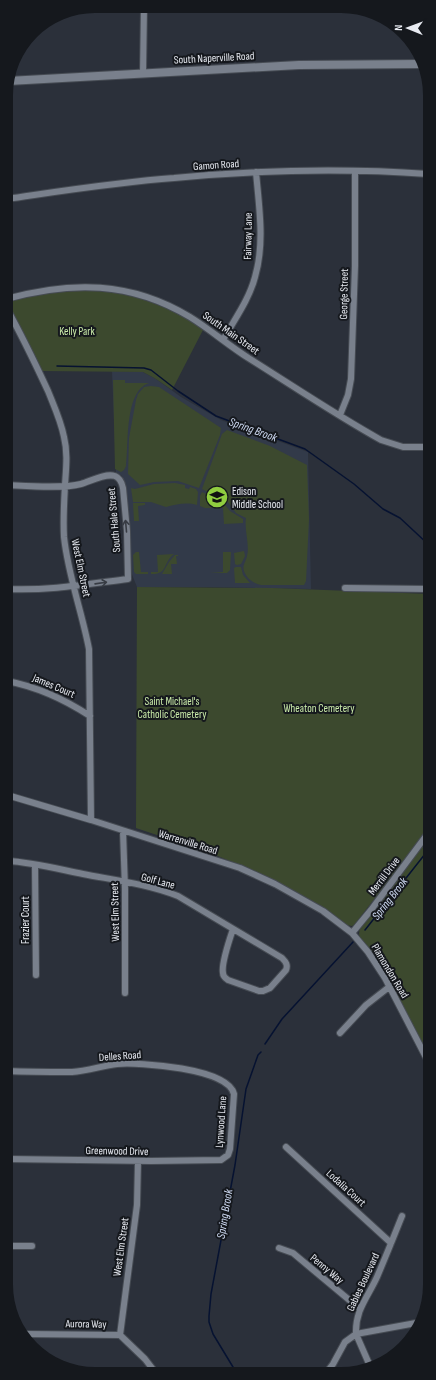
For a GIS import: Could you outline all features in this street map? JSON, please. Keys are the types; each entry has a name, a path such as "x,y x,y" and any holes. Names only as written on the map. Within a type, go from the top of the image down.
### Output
{"main road":[{"name":"South Naperville Road","path":"15,81 299,65 417,64"}],"street":[{"path":"143,74 144,13"},
{"name":"Gamon Road","path":"13,198 148,180 256,172 354,171 423,174"},
{"name":"George Street","path":"340,415 348,395 351,379 355,273 354,171"},
{"name":"Fairway Lane","path":"223,340 250,291 259,262 260,238 256,172"},
{"name":"South Main Street","path":"13,297 30,292 69,287 98,287 146,297 169,306 192,318 223,340 340,415 387,443 403,447 423,447"},
{"name":"West Elm Street","path":"13,321 41,375 64,435 67,458 64,536 67,559 84,622 89,649 91,820"},
{"name":"South Hale Street","path":"13,485 65,486 110,476 115,476 121,482 127,531 128,578 74,587"},
{"path":"13,589 74,587"},
{"path":"345,588 423,589"},
{"name":"James Court","path":"13,682 20,683 67,701 90,716"},
{"name":"Warrenville Road","path":"13,797 91,820 254,874 310,903 352,933"},
{"name":"West Elm Street","path":"123,831 125,882 125,993"},
{"name":"Merrill Drive","path":"352,933 423,840"},
{"name":"Golf Lane","path":"13,861 125,882 165,891 178,896 282,958 286,964 286,970 270,988 259,991 228,980 224,977 222,970 232,929"},
{"name":"Frazier Court","path":"35,865 36,976"},
{"name":"Plamondon Road","path":"352,933 368,952 389,987 423,1052"},
{"path":"340,1033 366,1004 389,987"},
{"name":"Delles Road","path":"13,1071 73,1072 117,1064 152,1064 180,1068 200,1073 227,1083 230,1087"},
{"name":"Lynwood Lane","path":"226,1158 230,1149 234,1094 230,1087"},
{"name":"Lodalia Court","path":"286,1147 392,1243"},
{"name":"Greenwood Drive","path":"13,1159 218,1161 226,1158"},
{"name":"West Elm Street","path":"120,1335 137,1206 138,1161"},
{"name":"Gables Boulevard","path":"356,1334 355,1322 360,1309 373,1286 402,1216"},
{"path":"13,1246 32,1246"},
{"name":"Penny Way","path":"279,1248 293,1253 360,1309"},
{"path":"330,1367 345,1342 356,1334 414,1323"},
{"name":"Aurora Way","path":"29,1334 120,1335 151,1367"},
{"path":"356,1334 368,1362"}],"shaded area":[{"name":"Edison Middle School","path":"112,371 143,372 156,379 181,397 221,420 308,452 311,589 137,587 131,572 129,525 122,476 116,472"}],"green space":[{"name":"Kelly Park","path":"87,290 114,292 152,302 173,311 204,328 172,390 143,372 42,371 13,315 13,300 53,292"},
{"path":"113,380 125,380 125,383 149,383 141,388 135,396 129,420 126,466 121,472 115,469"},
{"path":"144,387 159,387 221,428 220,435 199,488 178,481 154,482 140,485 128,474 129,438 136,400 138,394"},
{"path":"227,430 270,446 307,465 309,519 306,581 304,585 261,585 253,582 245,574 244,569 248,552 246,518 236,513 228,502 202,489 222,434"},
{"path":"175,483 185,485 185,488 189,489 190,487 196,489 198,492 197,505 182,504 166,507 151,502 133,502 131,488 135,489 154,484"},
{"path":"202,492 208,495 207,497 222,501 230,511 243,519 243,523 224,524 223,508 205,508 200,506 200,496"},
{"path":"133,503 145,503 145,505 138,506 139,521 134,521"},
{"path":"244,551 245,556 241,564 235,564 234,553"},
{"path":"136,552 139,552 141,572 148,572 148,574 136,574 134,572 133,555"},
{"path":"223,552 231,552 230,570 227,573 210,573 223,572"},
{"path":"174,554 163,570 156,574 151,574 151,572 158,572 157,555"},
{"path":"175,555 178,555 176,556 177,564 171,564 172,574 162,574 169,562"},
{"path":"241,567 243,575 250,583 235,583 234,568"},
{"name":"Wheaton Cemetery","path":"137,587 273,588 423,594 423,835 354,925 346,925 323,907 293,890 249,869 208,852 136,828"},
{"path":"423,845 423,1045 377,960 360,938 360,927"}],"waterway":[{"name":"Spring Brook","path":"57,366 144,368 151,370 178,391 216,416 305,449 354,484 383,509 400,518 423,539"},
{"name":"Spring Brook","path":"365,930 423,857"},
{"name":"Spring Brook","path":"265,1044 282,1019 353,942"},
{"name":"Spring Brook","path":"233,1367 213,1334 209,1322 209,1316 211,1294 235,1165 246,1089 258,1055 261,1052"}],"place":[{"name":"Edison Middle School","path":"217,497"}],"park label":[{"name":"Saint Michael's Catholic Cemetery","path":"172,707"}]}
